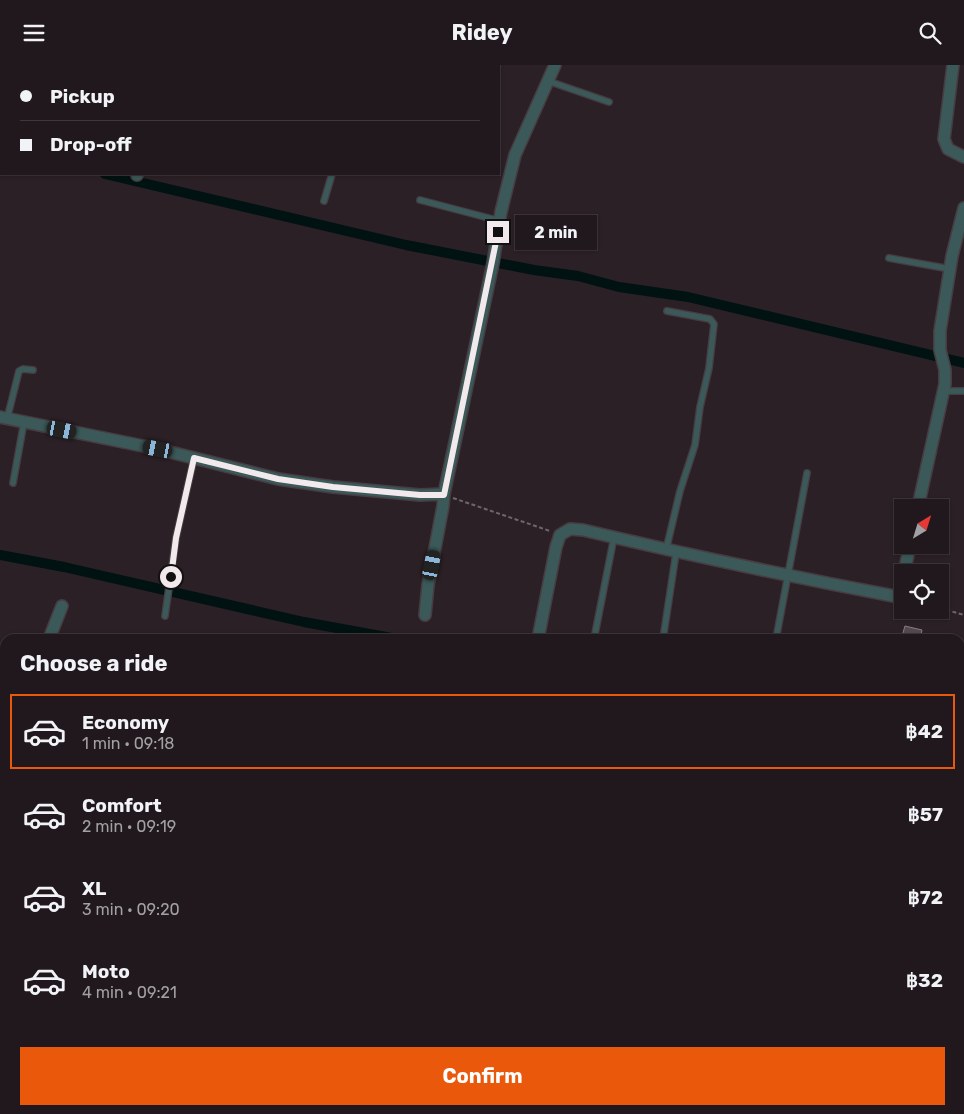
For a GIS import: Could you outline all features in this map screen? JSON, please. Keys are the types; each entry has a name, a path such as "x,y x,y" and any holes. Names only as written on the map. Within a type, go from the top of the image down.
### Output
{"street":[{"path":"425,615 428,585 444,507 444,495 515,155 555,65"},
{"path":"953,65 944,139 948,149 964,157"},
{"path":"920,499 944,391 946,370 940,350 940,331 950,269 964,208"},
{"path":"4,418 158,449 278,479 333,487 420,495 444,495"},
{"path":"539,634 556,547 560,535 570,529 583,530 788,576 894,596"},
{"path":"52,634 62,606"}],"lane":[{"path":"548,81 609,102"},
{"path":"324,201 332,175"},
{"path":"420,200 500,221"},
{"path":"889,257 950,269"},
{"path":"663,634 671,551 680,491 694,445 700,407 710,368 714,324 710,319 667,311"},
{"path":"4,418 19,371 33,369"},
{"path":"944,391 964,391"},
{"path":"13,483 24,422"},
{"path":"165,616 176,538 194,458"},
{"path":"777,634 807,473"},
{"path":"595,634 614,537"}],"path":[{"path":"444,495 560,535"},
{"path":"949,611 964,615"}],"building":[{"path":"905,626 922,630 921,634 903,634"}],"waterway":[{"path":"109,175 406,245 534,270 578,276 619,287 688,297 964,363"},
{"path":"0,555 64,567 304,622 370,634"}],"route":[{"path":"171,577 176,538 194,458 278,479 333,487 420,495 444,495 498,232"}]}
